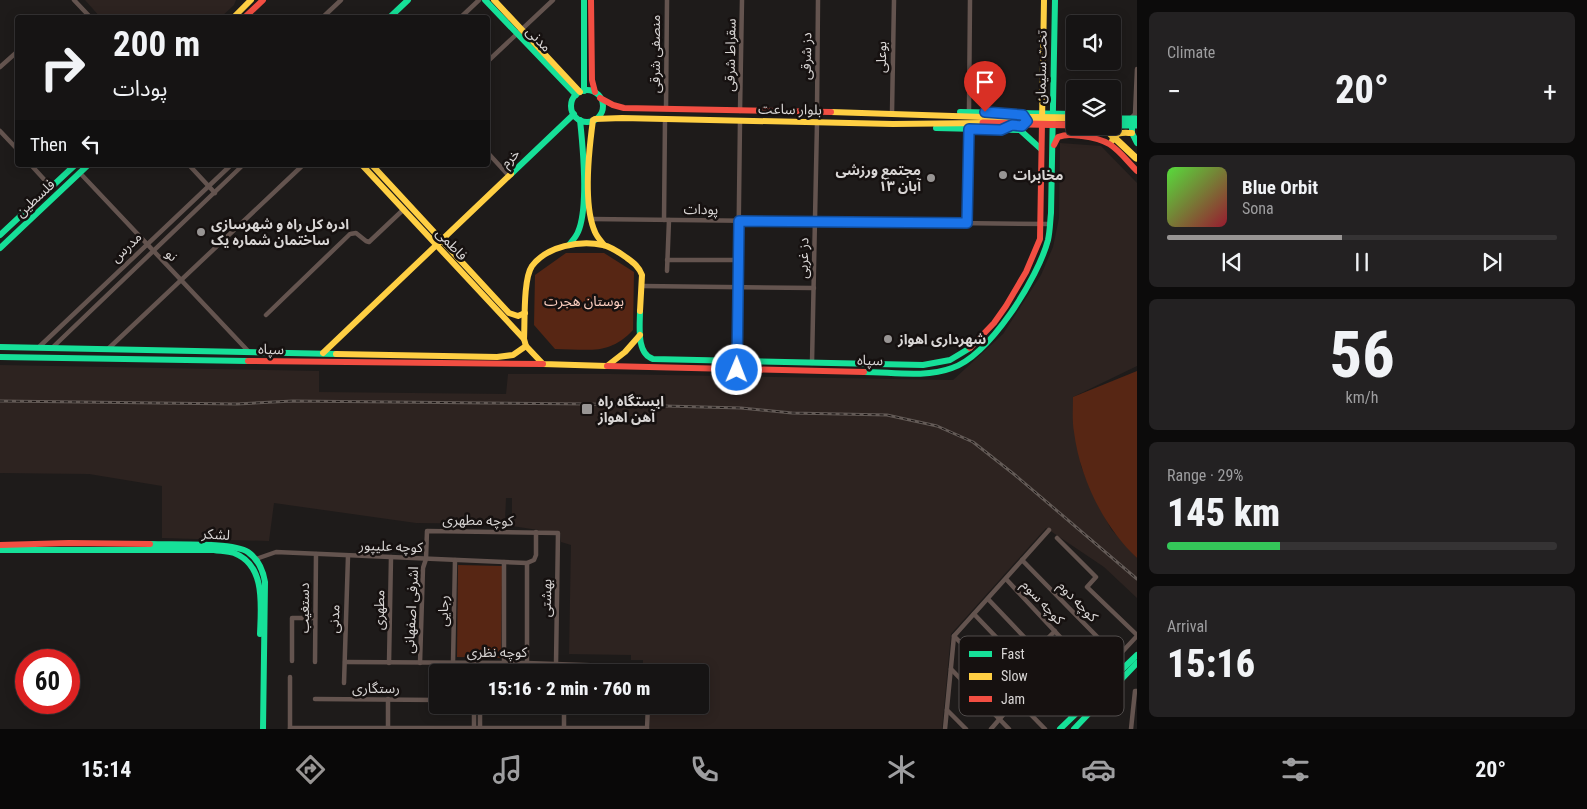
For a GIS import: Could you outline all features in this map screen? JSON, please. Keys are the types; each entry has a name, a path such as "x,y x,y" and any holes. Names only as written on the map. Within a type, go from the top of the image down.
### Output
{"main road":[{"path":"242,14 247,0"},
{"path":"242,14 251,0"},
{"path":"242,14 263,0"},
{"path":"392,15 408,0"},
{"name":"مدنی","path":"485,0 520,32 580,93"},
{"name":"مدنی","path":"494,0 520,32"},
{"path":"584,0 580,93 572,104 574,114 580,120 588,122 599,116 603,107 600,98 594,92 592,80 591,0"},
{"name":"تخت سلیمان","path":"1040,224 1044,0"},
{"name":"تخت سلیمان","path":"1050,224 1055,0"},
{"path":"580,93 594,92"},
{"name":"بلوار ساعت","path":"600,98 624,108 892,113 983,120"},
{"path":"892,113 969,111 1066,114"},
{"path":"1000,112 1011,115 1023,115 1027,121 1022,126 1012,125 1001,130"},
{"name":"خرم","path":"323,353 574,114"},
{"path":"1121,117 1135,116 1132,133 1137,142"},
{"path":"983,120 1066,118"},
{"name":"بلوار ساعت","path":"594,120 665,119 893,124 983,120"},
{"path":"580,120 583,137 582,212 578,231 569,244 535,262 529,269 527,277 525,343 542,364 607,366 625,352 640,335 642,275 640,269 636,264 604,245 595,233 591,220 590,138 594,120"},
{"path":"983,120 1066,124"},
{"path":"893,124 1020,130 1041,149"},
{"path":"1121,125 1137,126"},
{"path":"1111,144 1113,137 1118,133 1132,133"},
{"path":"1053,148 1058,137 1066,134 1099,138 1111,144 1137,171"},
{"path":"1113,135 1136,159"},
{"name":"فلسطین","path":"0,235 73,167"},
{"name":"فلسطین","path":"0,248 86,167"},
{"name":"فاطمی","path":"373,167 525,343"},
{"path":"21,216 27,222"},
{"name":"سپاه","path":"640,335 643,350 647,356 654,359 923,365 944,362 959,355 980,337 1013,294 1032,261 1040,239 1040,224"},
{"name":"سپاه","path":"607,366 737,370 939,372 954,367 971,357 986,343 1015,306 1040,264 1048,240 1050,224"},
{"name":"فاطمی","path":"439,243 510,313 518,316 525,313"},
{"path":"569,244 604,245"},
{"name":"سپاه","path":"0,347 506,356 513,355 525,343"},
{"name":"سپاه","path":"0,357 542,364"},
{"path":"737,361 737,370"},
{"name":"لشکر","path":"0,545 44,543 208,546 246,551 256,559 265,582 262,729"},
{"name":"لشکر","path":"0,550 214,550 234,553 249,562 257,573 260,590 262,729"},
{"path":"1124,667 1137,654"},
{"path":"1124,677 1137,663"},
{"path":"1074,729 1086,716"},
{"path":"1060,729 1072,718"}],"street":[{"path":"75,0 88,15"},
{"path":"325,15 341,0"},
{"path":"463,15 479,0"},
{"path":"490,59 553,0"},
{"name":"منصفی شرقی","path":"666,109 667,0"},
{"name":"سقراط شرقی","path":"740,110 742,0"},
{"name":"دز شرقی","path":"817,112 818,0"},
{"name":"بوعلی","path":"892,113 894,0"},
{"path":"969,111 970,0"},
{"path":"0,67 15,54"},
{"path":"1135,116 1137,69"},
{"path":"665,119 667,271"},
{"path":"737,361 740,121"},
{"name":"دز غربی","path":"812,363 817,122"},
{"path":"967,223 969,129"},
{"path":"1,133 15,147"},
{"path":"490,155 509,176"},
{"path":"33,167 51,187"},
{"path":"191,167 215,193"},
{"name":"مدرس","path":"39,348 229,167"},
{"name":"مدرس","path":"52,348 241,167"},
{"path":"108,349 300,167"},
{"name":"نو","path":"80,173 249,352"},
{"path":"266,315 350,234 356,232 369,242 406,207"},
{"name":"پودات","path":"591,220 1050,224"},
{"path":"667,260 738,260"},
{"path":"642,286 814,288"},
{"path":"945,729 954,636 1049,530"},
{"name":"کوچه مطهری","path":"426,559 427,531 558,533"},
{"path":"527,563 534,560 536,555 536,532"},
{"name":"بهشتی","path":"556,664 558,533"},
{"path":"1057,538 1096,577 1087,587 1137,636 1124,649"},
{"name":"کوچه علیپور","path":"256,559 276,552 527,563"},
{"name":"دستغیب","path":"315,662 316,554"},
{"name":"مدنی","path":"344,683 348,556"},
{"name":"مطهری","path":"389,663 391,557"},
{"name":"اشرفی اصفهانی","path":"420,663 423,568 426,559"},
{"name":"رجایی","path":"453,663 455,560"},
{"name":"کوچه دوم","path":"1022,560 1097,636"},
{"path":"504,562 504,663"},
{"name":"بهشتی","path":"527,563 527,663"},
{"name":"کوچه سوم","path":"1006,579 1060,636"},
{"path":"988,599 1023,636"},
{"path":"974,614 995,636"},
{"path":"292,661 292,618 316,618"},
{"path":"1050,636 1055,631"},
{"path":"954,636 959,641"},
{"name":"کوچه نظری","path":"345,662 556,664"},
{"path":"951,669 959,677"},
{"path":"290,677 290,728 648,728 648,714"},
{"path":"1131,729 1134,691 1137,691"},
{"name":"رستگاری","path":"315,699 429,700"},
{"path":"388,700 388,729"},
{"path":"947,710 966,729"},
{"path":"474,714 474,729"},
{"path":"480,714 480,729"},
{"path":"564,714 564,729"},
{"path":"997,716 1010,729"},
{"path":"991,729 1003,716"},
{"path":"1031,716 1044,729"}],"shaded area":[{"path":"85,0 236,0 234,5 223,15 98,15"},
{"path":"1060,143 1101,146 1137,183 1137,366 1073,397 1081,466 1095,499 1111,529 1137,558 1137,598 1104,567 1046,528 951,634 942,729 650,729 650,714 709,714 709,664 643,664 643,660 631,660 631,655 569,654 571,545 561,542 560,531 558,533 512,526 512,498 506,498 505,521 501,524 416,523 274,503 269,541 162,538 162,486 89,474 0,473 0,365 319,371 319,392 506,394 508,374 953,380 1003,334 1041,275 1053,247 1059,218"}],"green space":[{"name":"بوستان هجرت","path":"566,253 604,253 634,272 633,330 615,344 588,350 555,349 534,325 535,275"},
{"path":"1137,371 1137,558 1104,516 1088,484 1077,449 1073,428 1073,397"},
{"path":"458,565 502,566 501,658 457,657"}],"railway":[{"path":"0,401 237,404 293,401 588,404 741,408 792,413 887,415 937,426 973,442 1015,475 1137,579"}],"traffic: fast":[{"path":"392,15 408,0"},
{"path":"485,0 576,95"},
{"path":"584,0 584,91"},
{"path":"864,372 931,373 952,368 967,360 982,348 996,332 1023,294 1034,274 1043,256 1050,230 1055,0"},
{"path":"587,90 598,95 603,106 598,117 587,122 576,117 571,106 576,95 587,90"},
{"path":"960,112 1066,114"},
{"path":"511,174 574,114"},
{"path":"1121,119 1137,119"},
{"path":"1132,119 1132,133 1137,143"},
{"path":"569,245 578,232 583,208 584,177 580,120"},
{"path":"1121,125 1137,125"},
{"path":"936,128 1020,130 1041,149"},
{"path":"0,235 73,167"},
{"path":"0,248 86,167"},
{"path":"640,311 641,345 648,356 653,359 923,365 950,360 970,348"},
{"path":"0,347 336,354"},
{"path":"0,357 248,361"},
{"path":"150,544 229,547 248,552 257,561 265,582 263,729"},
{"path":"0,550 214,550 234,553 252,567 257,577 261,599 260,634"},
{"path":"1124,667 1137,655"},
{"path":"1124,677 1137,663"},
{"path":"1060,729 1074,716"},
{"path":"1074,729 1086,716"}],"traffic: slow":[{"path":"236,15 251,0"},
{"path":"494,0 580,92"},
{"path":"1042,123 1044,0"},
{"path":"831,112 983,117"},
{"path":"983,117 1066,118"},
{"path":"595,119 893,124 983,123"},
{"path":"593,120 588,177 589,207 595,232 604,245"},
{"path":"1112,141 1118,134 1132,133"},
{"path":"1112,135 1136,158"},
{"path":"364,167 524,339"},
{"path":"374,167 509,313 518,316 525,313"},
{"path":"323,353 511,174"},
{"path":"640,311 641,272 630,260 616,250 606,246 584,243 555,249 538,259 529,272 526,290 524,339 526,346 543,364 607,366 625,352 640,335"},
{"path":"336,354 497,357 513,355 526,346"}],"traffic: jam":[{"path":"247,15 263,0"},
{"path":"591,0 592,80 595,92"},
{"path":"600,98 624,108 831,112"},
{"path":"983,123 1066,125"},
{"path":"970,348 994,323 1006,306 1026,272 1040,239 1042,123"},
{"path":"1054,145 1058,137 1067,135 1101,140 1119,151 1137,171"},
{"path":"248,361 543,364"},
{"path":"607,366 864,372"},
{"path":"0,545 69,543 150,544"}],"place":[{"name":"مخابرات","path":"1003,175"},
{"name":"مجتمع ورزشی ۱۳ آبان","path":"931,178"},
{"name":"ادره کل راه و شهرسازی ساختمان شماره یک","path":"201,232"},
{"name":"شهرداری اهواز","path":"888,339"},
{"name":"ایستگاه راه آهن اهواز","path":"587,409"}],"route":[{"path":"737,370 739,221 967,223 969,129 1001,130 1012,125 1022,126 1027,121 1023,115 985,112"}]}
